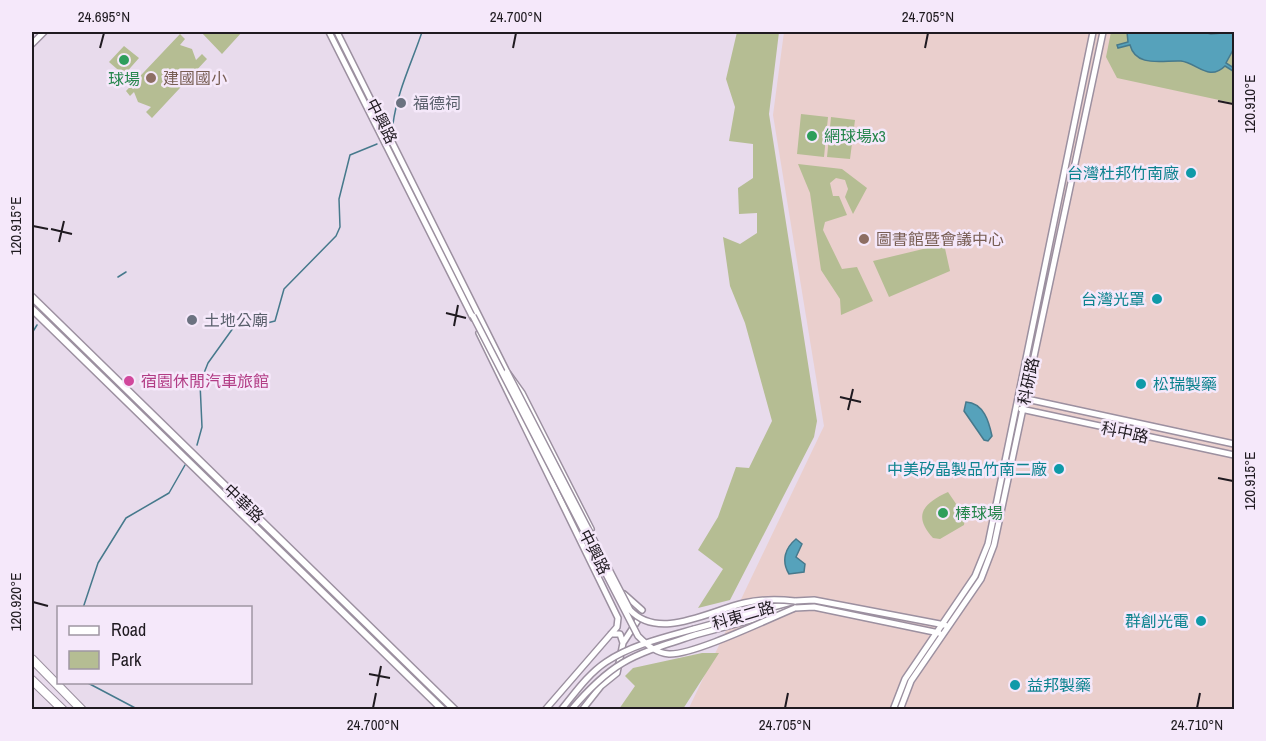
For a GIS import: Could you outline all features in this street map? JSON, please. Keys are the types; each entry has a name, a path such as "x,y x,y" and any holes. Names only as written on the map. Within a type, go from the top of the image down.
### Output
{"highway":[{"path":"32,659 82,710"},
{"path":"32,680 63,710"}],"main road":[{"name":"中華路","path":"32,297 455,710"},
{"name":"中華路","path":"32,309 443,710"},
{"path":"344,612 350,606"}],"street":[{"path":"32,44 44,32"},
{"name":"中興路","path":"329,32 632,626 647,646 659,652 681,652 795,604"},
{"name":"中興路","path":"337,32 507,372 630,610 639,620 652,624 673,623 746,602 777,599 795,604"},
{"name":"科研路","path":"900,710 911,681 981,579 994,545 1093,32"},
{"name":"科研路","path":"1021,398 1103,32"},
{"path":"409,189 418,191"},
{"path":"462,294 464,283"},
{"name":"中興路","path":"473,315 508,397 568,512 618,618 617,627 611,634"},
{"name":"中興路","path":"507,372 522,393 638,620 623,643"},
{"name":"科中路","path":"1021,398 1234,444"},
{"name":"科研路","path":"893,710 905,679 975,576 988,544 1019,409"},
{"name":"科中路","path":"1019,409 1234,455"},
{"name":"中興路","path":"625,596 642,610"},
{"name":"科東二路","path":"795,604 833,609 944,634"},
{"name":"科東二路","path":"561,710 594,672 607,661 647,643 795,604 841,604 950,626"},
{"name":"科東二路","path":"571,710 597,679 612,667 695,632"},
{"path":"545,710 611,634 620,634 623,643 617,673 601,686 582,710"}],"shaded area":[{"path":"784,32 1234,32 1234,709 688,710 824,426 773,115"}],"green space":[{"path":"201,32 242,32 222,54"},
{"path":"737,32 779,32 769,114 817,421 814,437 730,600 698,608 723,569 698,550 718,517 736,467 749,468 772,421 745,323 730,286 723,237 740,244 757,233 757,213 739,214 738,188 753,178 753,144 729,141 735,107 726,79"},
{"path":"1111,32 1234,32 1233,103 1117,78 1106,57"},
{"path":"180,34 185,39 180,45 192,49 196,60 202,54 207,59 152,118 146,112 151,107 138,102 134,92 130,96 126,91"},
{"name":"球場","path":"124,46 139,58 124,75 109,62"},
{"name":"網球場x3","path":"801,114 828,117 824,157 797,154"},
{"path":"831,117 855,120 850,159 827,157"},
{"path":"798,164 842,169 867,188 853,214 845,197 848,189 845,180 836,178 830,183 833,196 839,196 847,215 825,222 823,230 842,269 857,267 873,301 841,315 840,299 821,270 810,193"},
{"path":"944,244 950,271 889,297 873,261"},
{"name":"棒球場","path":"948,492 965,517 964,525 940,539 933,538 923,523 922,516 927,505"},
{"path":"702,653 719,653 683,709 619,709 635,686 625,676 633,668"}],"water":[{"path":"1127,32 1203,32 1211,34 1234,32 1234,48 1226,63 1234,68 1233,71 1225,66 1214,72 1208,72 1187,62 1144,60 1133,52 1130,45 1118,48 1117,45 1128,42"},
{"path":"966,402 977,406 985,414 992,436 988,441 984,440 964,411"},
{"path":"796,539 802,544 796,557 805,564 804,572 789,574 785,564 785,555 789,546"}],"waterway":[{"path":"393,124 401,89 422,32"},
{"path":"197,445 202,427 200,383 208,363 236,324 244,319 267,323 275,321 284,289 336,236 340,227 339,199 350,155 377,144"},
{"path":"118,277 126,272"},
{"path":"32,333 37,325"},
{"path":"84,606 98,563 126,518 169,493 185,465"},
{"path":"90,684 139,710"}],"place":[{"name":"球場","path":"124,60"},
{"name":"建國國小","path":"151,78"},
{"name":"福德祠","path":"401,103"},
{"name":"網球場x3","path":"812,136"},
{"name":"台灣杜邦竹南廠","path":"1191,173"},
{"name":"圖書館暨會議中心","path":"864,239"},
{"name":"台灣光罩","path":"1157,299"},
{"name":"土地公廟","path":"192,320"},
{"name":"宿園休閒汽車旅館","path":"129,381"},
{"name":"松瑞製藥","path":"1141,384"},
{"name":"中美矽晶製品竹南二廠","path":"1059,469"},
{"name":"棒球場","path":"943,513"},
{"name":"群創光電","path":"1201,621"},
{"name":"益邦製藥","path":"1015,685"}]}
